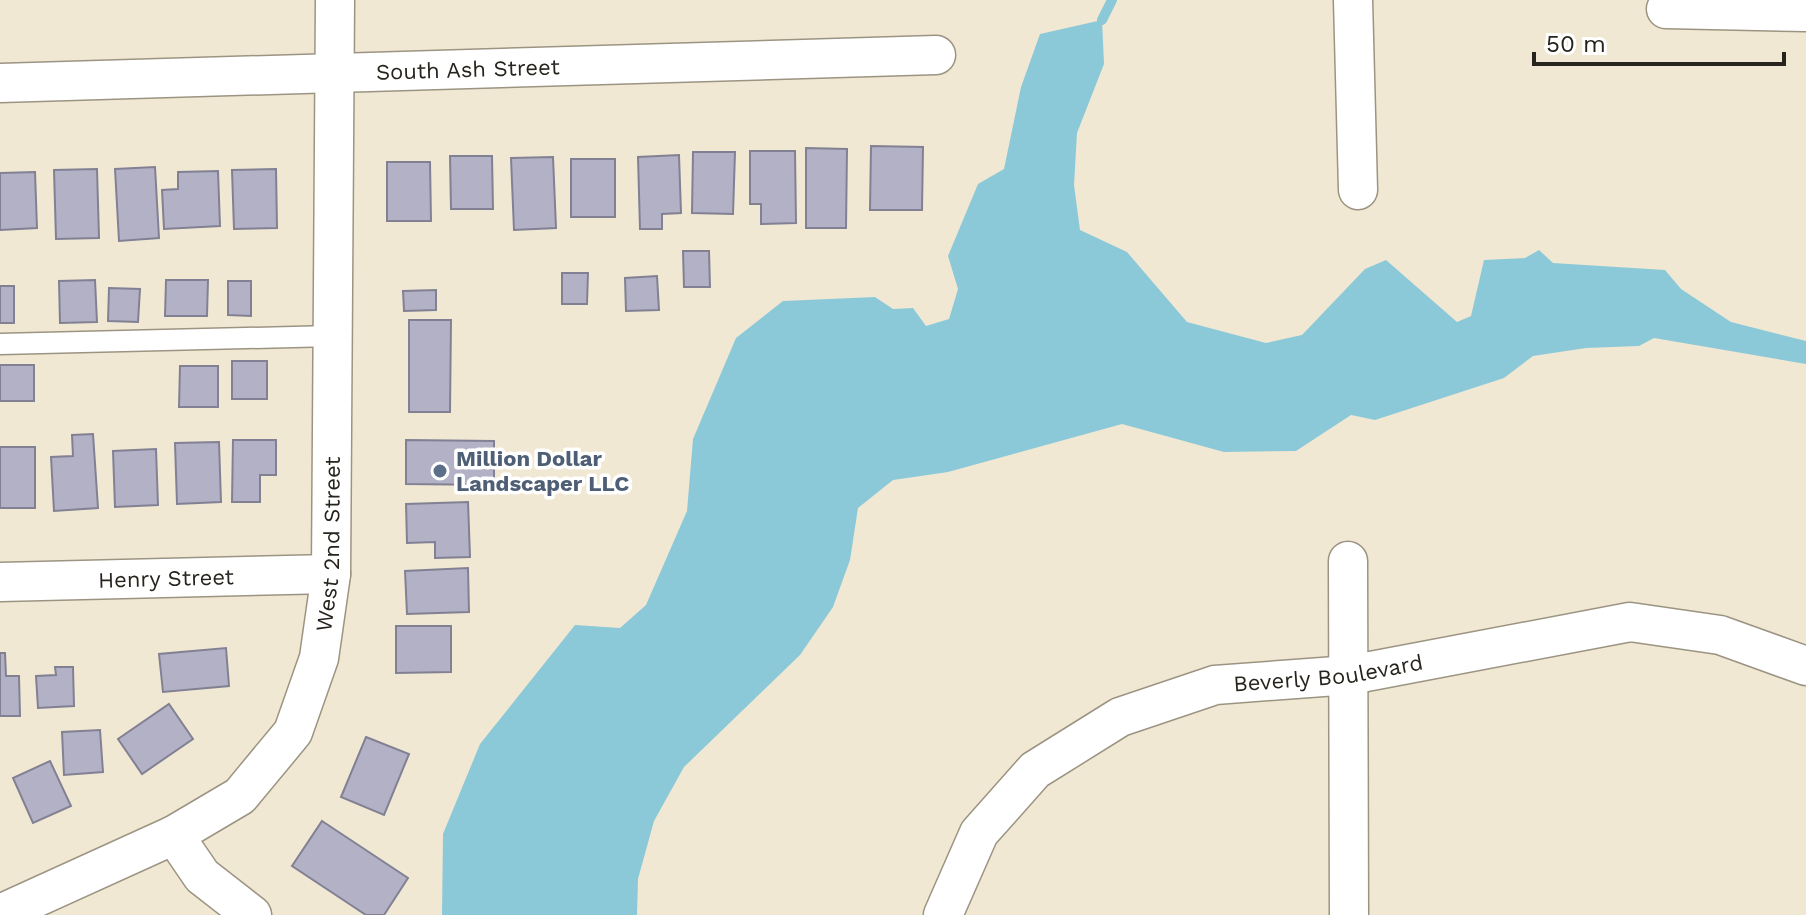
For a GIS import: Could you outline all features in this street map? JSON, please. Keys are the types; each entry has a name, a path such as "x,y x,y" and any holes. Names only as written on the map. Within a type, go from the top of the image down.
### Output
{"street":[{"name":"West 2nd Street","path":"0,914 174,835 240,796 293,732 319,658 331,574 335,0"},
{"path":"1353,0 1358,190"},
{"path":"1666,9 1801,8"},
{"name":"South Ash Street","path":"0,83 936,55"},
{"path":"1348,561 1349,915"},
{"name":"Henry Street","path":"0,582 331,574"},
{"name":"Beverly Boulevard","path":"943,915 979,833 1035,770 1120,717 1215,685 1350,675 1630,622 1720,635 1806,666"},
{"path":"174,835 202,876 252,915"}],"lane":[{"path":"0,344 333,336"}],"water":[{"path":"1102,20 1104,64 1077,133 1074,185 1080,230 1127,252 1187,322 1266,343 1302,335 1365,269 1386,260 1457,322 1471,316 1484,260 1525,258 1539,250 1553,263 1665,270 1681,289 1731,322 1806,341 1806,364 1654,338 1639,346 1586,348 1533,356 1504,378 1375,420 1351,415 1296,451 1224,452 1122,424 948,472 893,480 858,508 850,560 833,607 800,655 684,767 654,821 638,879 637,915 442,915 443,834 480,744 575,625 620,628 646,605 687,511 693,439 736,338 783,301 875,297 893,309 913,308 926,326 949,319 958,289 948,256 978,184 1004,169 1021,87 1040,34"}],"building":[{"path":"871,146 923,147 922,210 870,210"},
{"path":"806,148 847,149 846,228 806,228"},
{"path":"750,151 795,151 796,223 761,224 761,204 750,204"},
{"path":"693,152 735,152 733,214 692,213"},
{"path":"679,155 681,213 662,214 662,229 640,229 638,157"},
{"path":"450,156 492,156 493,209 451,209"},
{"path":"553,157 556,228 514,230 511,158"},
{"path":"571,159 615,159 615,217 571,217"},
{"path":"387,162 430,162 431,221 387,221"},
{"path":"155,167 159,238 119,241 115,169"},
{"path":"97,169 99,238 56,239 54,170"},
{"path":"276,169 277,228 234,229 232,170"},
{"path":"218,171 220,226 164,229 162,190 178,189 178,172"},
{"path":"35,172 37,228 0,230 0,173"},
{"path":"683,251 709,251 710,287 684,287"},
{"path":"562,273 588,273 587,304 562,304"},
{"path":"657,276 659,310 626,311 625,278"},
{"path":"95,280 97,322 60,323 59,281"},
{"path":"166,280 208,280 207,316 165,316"},
{"path":"228,281 251,281 251,316 228,315"},
{"path":"0,286 14,286 14,323 0,323"},
{"path":"109,288 140,289 138,322 108,321"},
{"path":"436,290 436,310 404,311 403,291"},
{"path":"409,320 451,320 450,412 409,412"},
{"path":"232,361 267,361 267,399 232,399"},
{"path":"0,365 34,365 34,401 0,401"},
{"path":"180,366 218,366 218,407 179,407"},
{"path":"93,434 98,508 54,511 51,457 73,456 72,435"},
{"path":"233,440 276,440 276,475 260,475 260,502 232,502"},
{"path":"406,440 494,441 494,485 406,484"},
{"path":"219,442 221,502 177,504 175,443"},
{"path":"0,447 35,447 35,508 0,508"},
{"path":"156,449 158,505 115,507 113,451"},
{"path":"468,502 470,557 435,558 435,542 407,543 406,504"},
{"path":"468,568 469,612 407,614 405,571"},
{"path":"396,626 451,626 451,672 396,673"},
{"path":"226,648 229,686 163,692 159,654"},
{"path":"0,653 5,653 6,676 19,676 20,716 0,716"},
{"path":"55,667 73,667 74,706 38,708 36,676 56,675"},
{"path":"169,704 193,739 142,774 118,739"},
{"path":"100,730 103,772 64,775 62,732"},
{"path":"366,737 409,754 384,815 341,797"},
{"path":"50,761 71,806 33,823 13,778"},
{"path":"322,821 408,878 384,915 366,915 292,866"}],"waterway":[{"path":"1102,20 1112,0"}],"place":[{"name":"Million Dollar Landscaper LLC","path":"440,471"}]}
